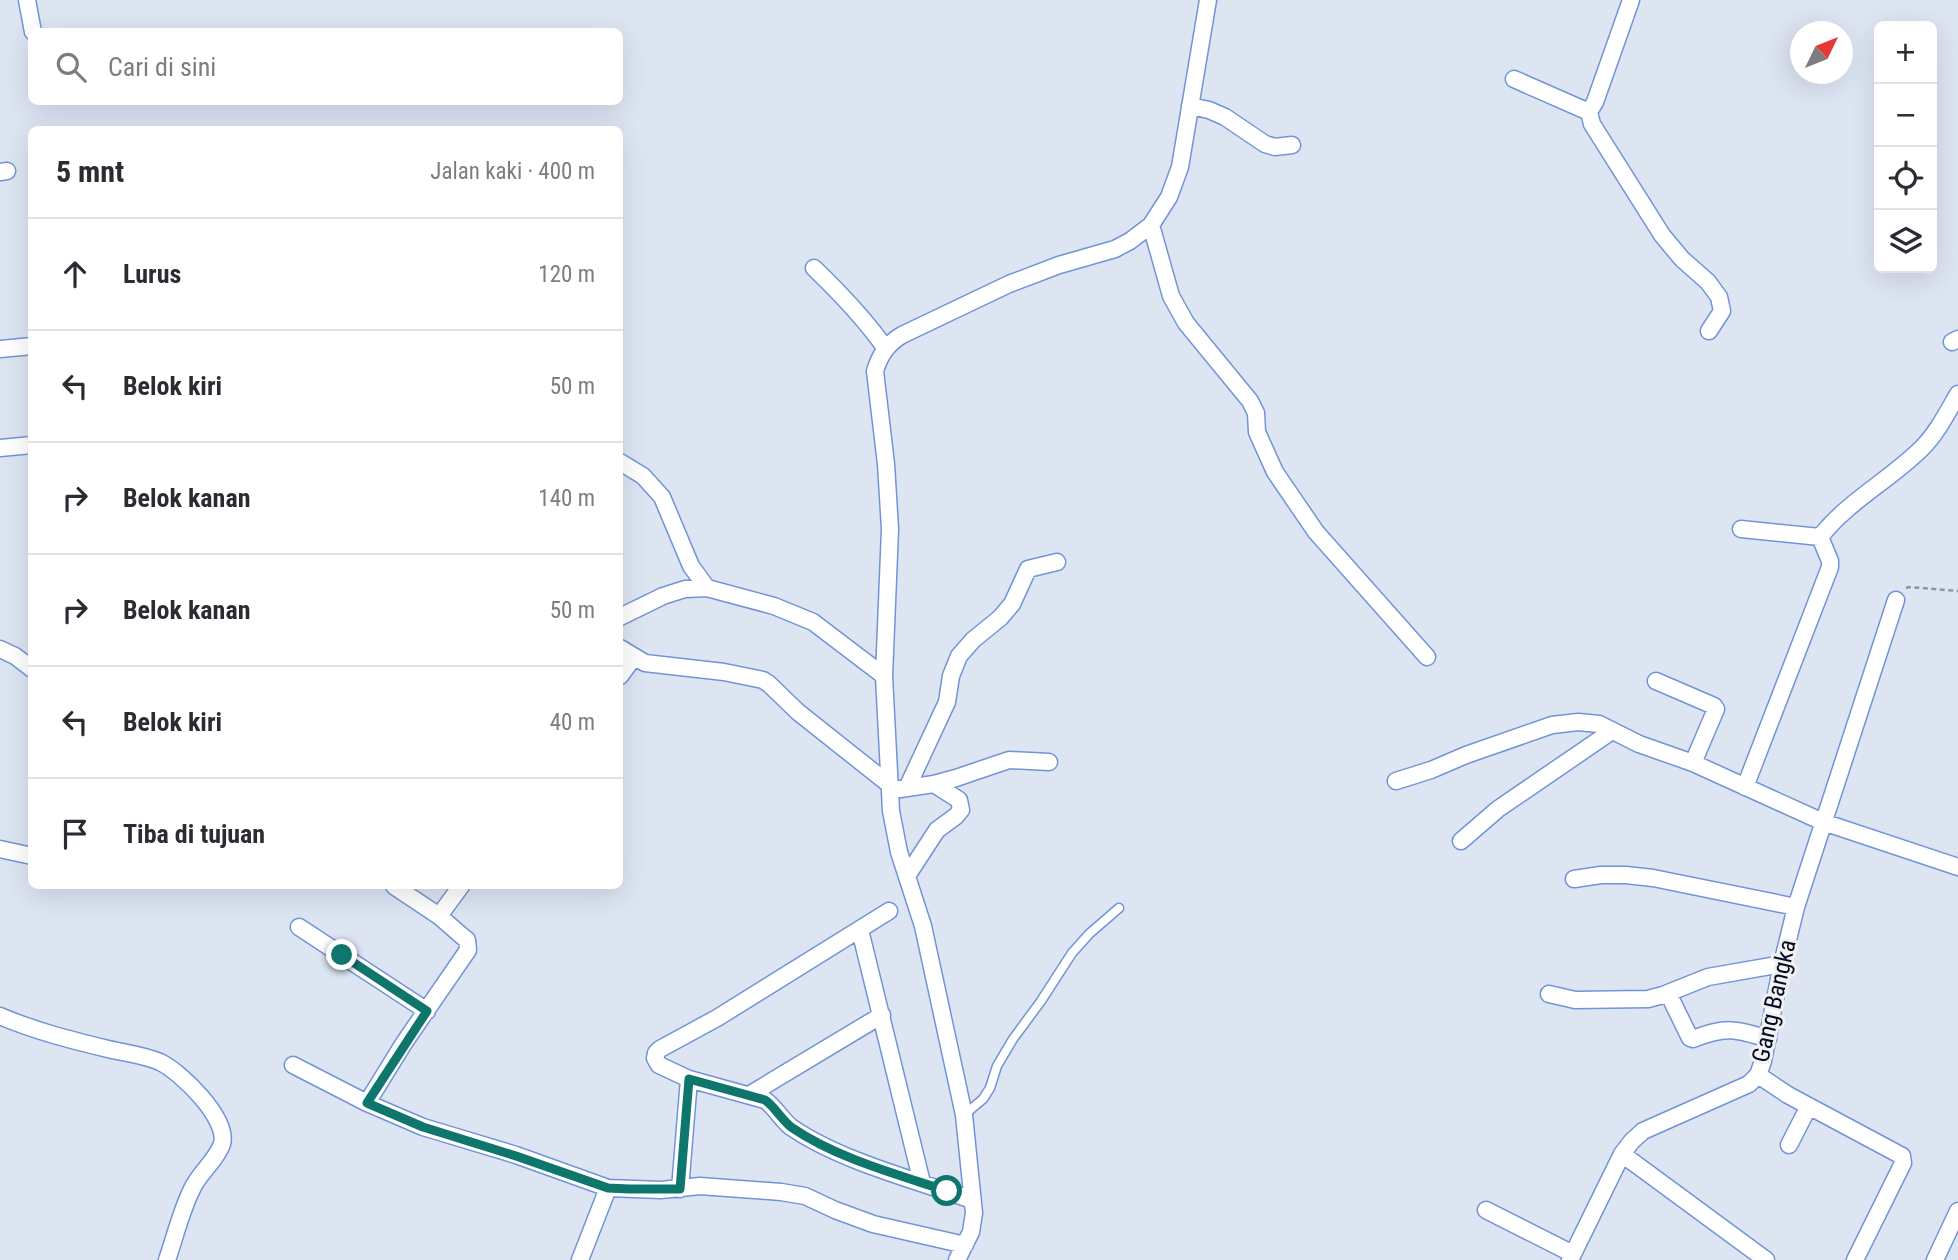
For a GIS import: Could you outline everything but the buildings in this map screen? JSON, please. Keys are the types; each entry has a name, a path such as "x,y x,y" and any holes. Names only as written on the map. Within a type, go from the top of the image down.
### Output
{"street":[{"path":"27,0 32,28"},
{"path":"957,1260 971,1232 974,1213 964,1115 923,926 893,825 886,751 884,676 890,529 876,371 879,358 893,341 902,335 999,289 1059,265 1115,249 1151,225 1169,197 1180,167 1208,0"},
{"path":"1631,0 1595,102 1589,112 1592,124 1662,235 1719,297 1722,311 1709,331"},
{"path":"1514,79 1589,112"},
{"path":"1190,106 1225,117 1265,144 1275,147 1292,145"},
{"path":"1151,225 1171,296 1186,324 1250,401 1256,413 1258,432 1275,472 1316,532 1427,657"},
{"path":"814,268 845,299 886,349"},
{"path":"0,349 28,346"},
{"path":"1820,537 1846,509 1921,450 1933,436 1958,394"},
{"path":"0,448 28,444"},
{"path":"623,464 643,476 662,497 691,566 707,588"},
{"path":"1741,529 1820,537"},
{"path":"1745,787 1830,567 1820,537"},
{"path":"907,788 947,702 951,676 959,656 1012,604 1028,569 1057,562"},
{"path":"623,616 663,596 685,589 707,588 774,606 813,622 884,676"},
{"name":"Gang Bangka","path":"1572,1257 1622,1154 1643,1131 1749,1084 1758,1075 1796,907 1896,600"},
{"path":"0,649 28,666"},
{"path":"623,650 645,663 724,672 762,680 890,787 907,788 934,784 1009,760 1049,762"},
{"path":"623,672 634,657"},
{"path":"1656,681 1716,709 1693,763"},
{"path":"1396,781 1431,771 1466,755 1552,725 1578,722 1599,724 1639,744 1693,763 1823,822 1958,867"},
{"path":"1461,841 1505,804 1612,731"},
{"path":"907,876 937,830 961,810 959,800 934,784"},
{"path":"0,849 28,855"},
{"path":"1574,879 1601,875 1639,877 1796,907"},
{"path":"367,1103 468,950 467,940 439,916 398,889"},
{"path":"439,916 459,889"},
{"path":"889,911 717,1018 660,1049 655,1058 659,1065 689,1079 765,1100 772,1104 789,1125 851,1158 972,1200"},
{"path":"299,926 427,1011"},
{"path":"860,930 922,1183"},
{"path":"1549,994 1576,1000 1648,999 1708,977 1782,964"},
{"path":"1668,993 1690,1038 1718,1030 1737,1029 1768,1039"},
{"path":"749,1095 882,1014"},
{"path":"0,1016 57,1036 159,1062 176,1072 213,1113 222,1131 222,1143 192,1186 167,1260"},
{"path":"293,1065 367,1103 423,1127 608,1188 680,1189 700,1186 781,1192 805,1196 873,1224 965,1245"},
{"path":"1758,1075 1788,1096 1902,1156 1903,1163 1855,1260"},
{"path":"680,1189 689,1079"},
{"path":"1789,1145 1809,1106"},
{"path":"1622,1154 1766,1260"},
{"path":"580,1260 608,1188"},
{"path":"1486,1210 1572,1257"},
{"path":"1935,1260 1958,1211"}],"lane":[{"path":"964,1115 983,1099 990,1088 997,1066 1013,1039 1072,953 1119,908"}],"path":[{"path":"1896,600 1902,591 1909,587 1958,591"}],"route":[{"path":"342,955 427,1011 367,1103 423,1127 608,1188 680,1189 689,1079 765,1100 772,1104 789,1125 851,1158 947,1191"}]}
